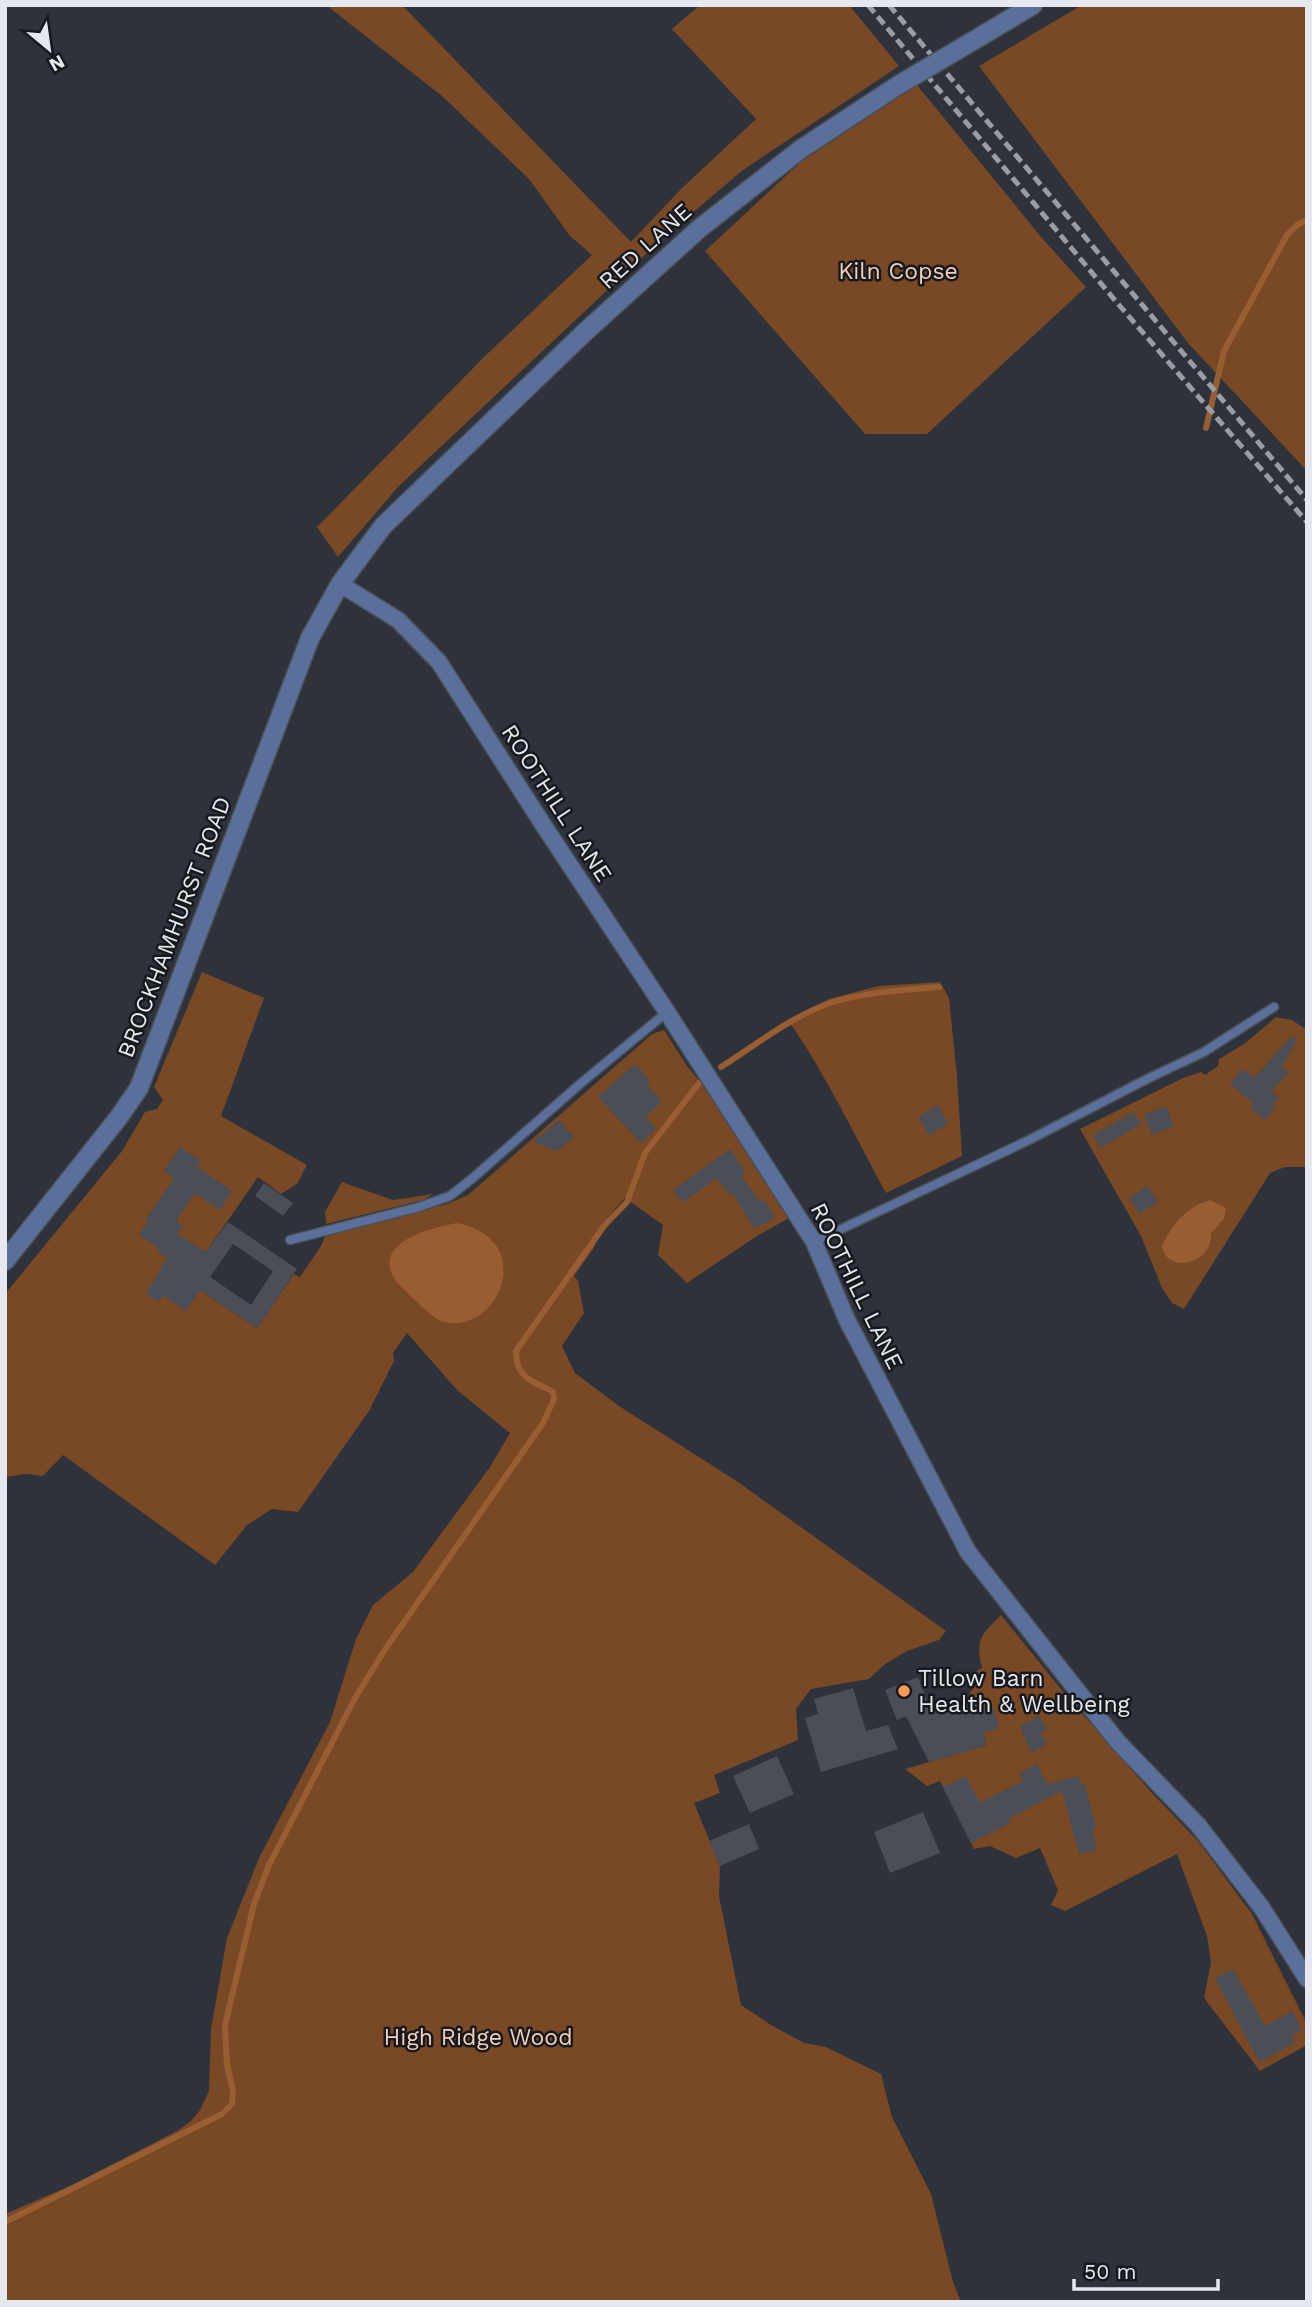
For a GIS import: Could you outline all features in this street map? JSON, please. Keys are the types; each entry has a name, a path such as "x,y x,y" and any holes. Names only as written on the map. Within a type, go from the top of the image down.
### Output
{"street":[{"name":"RED LANE","path":"340,583 383,526 585,332 691,237 801,149 900,85 1033,5"},
{"name":"ROOTHILL LANE","path":"340,583 398,620 439,662 814,1242 847,1320 968,1552 1117,1741 1198,1825 1262,1909 1307,1979"},
{"name":"BROCKHAMHURST ROAD","path":"5,1261 139,1088 310,638 340,583"}],"lane":[{"path":"814,1242 1029,1140 1149,1077 1204,1052 1274,1007"},
{"path":"290,1240 419,1207 450,1196 667,1012"}],"green space":[{"path":"326,5 402,5 631,242 681,189 756,119 672,29 700,5 849,5 899,66 743,170 664,237 398,487 338,557 317,527 484,357 592,255 570,236 529,179 442,96"},
{"path":"1082,5 1307,5 1307,471 1188,343 979,66"},
{"name":"Kiln Copse","path":"917,85 1042,238 1086,287 927,434 865,434 705,251 802,161"},
{"name":"High Ridge Wood","path":"202,972 264,998 221,1116 307,1165 297,1184 281,1194 258,1177 206,1252 203,1251 200,1290 257,1328 294,1274 300,1277 326,1234 447,1204 468,1195 652,1034 664,1030 687,1066 717,1102 789,1218 687,1283 658,1255 663,1225 625,1198 601,1225 594,1248 574,1276 578,1281 584,1313 562,1346 575,1373 619,1406 738,1482 946,1631 939,1640 907,1651 885,1664 869,1679 811,1689 796,1709 798,1740 714,1775 720,1793 694,1803 720,1866 719,1896 741,2005 804,2043 826,2047 881,2074 892,2117 931,2194 953,2282 961,2302 5,2302 5,2214 72,2185 177,2131 200,2110 209,2091 211,2029 227,1938 259,1858 330,1722 356,1639 373,1605 413,1572 490,1467 510,1433 458,1391 407,1333 393,1353 394,1361 369,1411 298,1512 272,1509 247,1525 215,1565 63,1455 43,1476 26,1474 5,1477 5,1294 122,1151 145,1112 157,1109 163,1100 154,1087"},
{"path":"940,982 949,998 962,1156 886,1193 827,1083 788,1020 829,999 878,986"},
{"path":"1276,1017 1292,1020 1307,1030 1307,1167 1285,1167 1270,1173 1184,1309 1172,1303 1162,1288 1141,1236 1080,1129 1183,1078 1201,1072 1205,1075 1218,1066 1219,1059 1244,1044"},
{"path":"342,1182 393,1200 433,1194 423,1200 326,1224 325,1212"},
{"path":"1001,1615 1065,1694 1198,1841 1252,1914 1307,2024 1307,2045 1260,2071 1204,1998 1211,1963 1207,1936 1177,1854 1065,1911 1051,1905 1058,1890 1040,1848 1016,1858 990,1846 974,1849 940,1781 927,1786 905,1769 987,1745 984,1736 974,1738 964,1701 975,1686 973,1673 982,1668 979,1650 981,1638"}],"shaded area":[{"path":"1210,1200 1226,1208 1224,1219 1211,1233 1210,1244 1198,1258 1189,1262 1172,1261 1165,1255 1162,1246 1170,1231 1187,1212"},
{"path":"457,1223 482,1233 497,1247 503,1265 502,1284 494,1301 480,1314 464,1322 445,1322 428,1313 400,1285 389,1264 392,1254 409,1238"}],"building":[{"path":"1292,1036 1297,1040 1282,1066 1289,1073 1271,1091 1279,1097 1273,1104 1276,1106 1265,1120 1250,1109 1254,1104 1230,1084 1242,1069 1254,1078"},
{"path":"635,1064 650,1081 647,1084 662,1102 645,1117 656,1128 641,1143 598,1097"},
{"path":"938,1105 948,1124 929,1135 918,1117"},
{"path":"1166,1106 1174,1126 1152,1135 1144,1115"},
{"path":"1134,1112 1141,1124 1100,1148 1093,1135"},
{"path":"559,1120 574,1137 557,1151 533,1142"},
{"path":"180,1147 201,1161 197,1167 232,1191 220,1210 195,1193 176,1221 183,1226 177,1234 206,1252 228,1222 297,1269 257,1328 200,1290 186,1311 163,1295 159,1302 146,1294 167,1258 139,1235 148,1221 146,1219 174,1178 164,1171","holes":["233,1244 273,1271 251,1305 210,1277"]},
{"path":"730,1149 745,1172 741,1175 760,1202 764,1199 775,1217 754,1229 733,1193 729,1195 717,1178 683,1202 673,1190"},
{"path":"264,1183 293,1203 283,1216 255,1196"},
{"path":"1147,1186 1158,1201 1140,1214 1129,1198"},
{"path":"918,1677 930,1709 946,1704 947,1710 978,1700 981,1710 993,1707 999,1728 983,1733 987,1745 929,1762 906,1716 897,1720 885,1690"},
{"path":"853,1688 866,1731 888,1725 898,1749 821,1772 805,1718 818,1714 814,1699"},
{"path":"1039,1716 1047,1729 1040,1732 1047,1744 1031,1753 1020,1726"},
{"path":"777,1756 794,1794 750,1813 733,1776"},
{"path":"1037,1764 1047,1784 1079,1776 1081,1785 1085,1784 1096,1829 1092,1830 1097,1850 1079,1854 1062,1791 1008,1819 1010,1823 971,1843 943,1787 966,1776 980,1803 1023,1781 1019,1774"},
{"path":"923,1812 940,1853 890,1873 874,1832"},
{"path":"749,1824 759,1849 720,1866 709,1841"},
{"path":"1233,1969 1265,2026 1292,2011 1302,2030 1291,2036 1295,2043 1259,2062 1215,1978"}],"waterway":[{"path":"1206,428 1224,351 1287,235 1307,220"},
{"path":"721,1067 789,1022 833,1002 899,990 939,987"},
{"path":"5,2222 222,2114 232,2104 233,2091 227,2065 225,2025 254,1904 269,1865 355,1698 386,1648 543,1423 554,1399 553,1392 522,1373 516,1351 604,1226 627,1202 645,1153 699,1083"}],"railway":[{"path":"868,5 1119,305 1307,522"},
{"path":"889,5 1307,500"}],"place":[{"name":"Tillow Barn Health & Wellbeing","path":"904,1691"}]}
